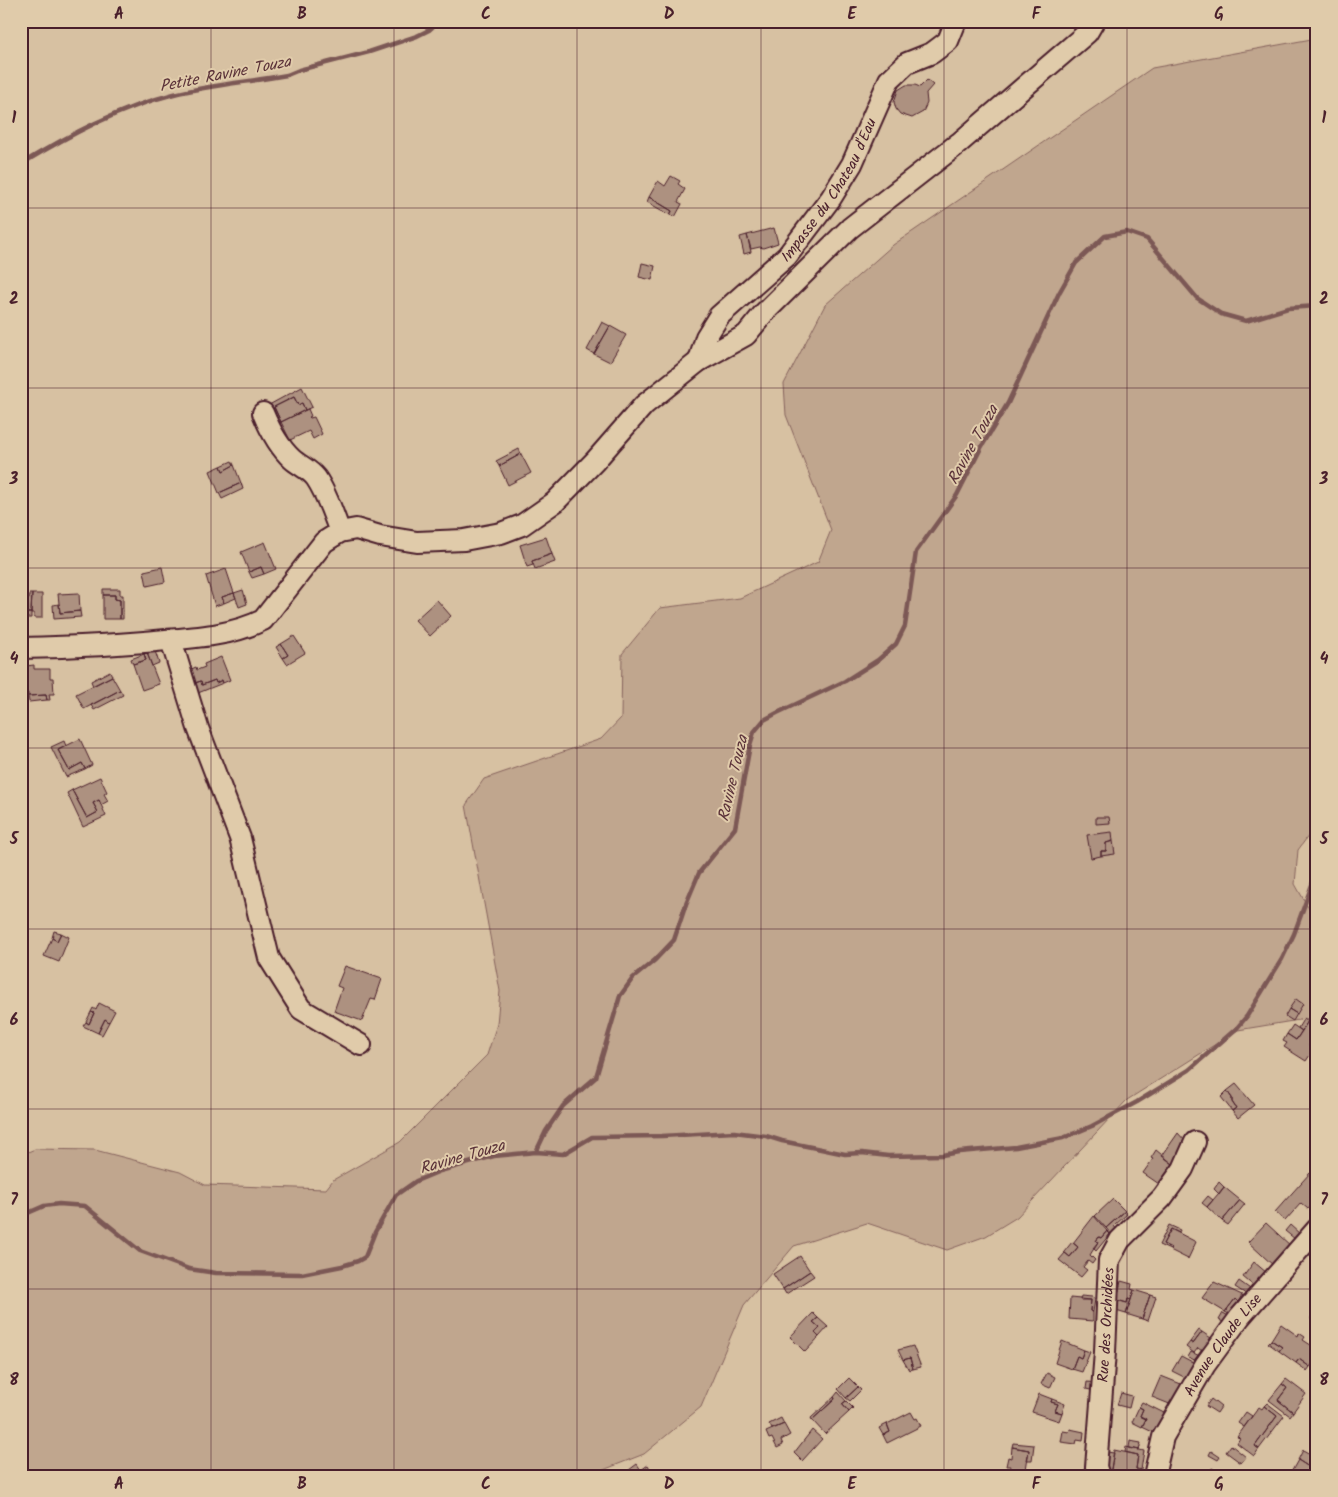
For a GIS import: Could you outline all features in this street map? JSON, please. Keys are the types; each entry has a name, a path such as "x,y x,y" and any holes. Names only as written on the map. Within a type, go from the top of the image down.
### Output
{"street":[{"name":"Impasse du Chateau d'Eau","path":"700,361 706,337 719,316 787,256 831,198 852,164 890,80 907,63 932,53 948,41 956,21"},
{"path":"21,648 114,645 214,636 249,626 263,620 324,542 340,532 356,529 380,536 417,542 464,540 501,533 522,525 555,502 595,461 644,405 700,361 746,335 764,313 850,228 959,143 1087,33 1094,21"},
{"path":"262,413 272,434 284,450 294,460 308,469 317,479 340,532"},
{"path":"171,640 198,728 240,838 269,958 300,1009 361,1045"},
{"name":"Rue des Orchidées","path":"1099,1476 1096,1467 1105,1352 1109,1260 1120,1240 1162,1198 1183,1169 1195,1142"},
{"name":"Avenue Claude Lise","path":"1154,1476 1163,1438 1205,1365 1240,1317 1317,1229"}],"shaded area":[{"path":"1317,38 1317,824 1298,850 1295,884 1317,923 1317,1017 1238,1030 1127,1100 1017,1217 986,1236 947,1250 867,1223 794,1246 744,1305 701,1407 644,1454 588,1476 21,1476 21,1155 35,1149 95,1150 180,1172 205,1185 326,1189 333,1180 400,1142 487,1055 497,1024 500,991 466,805 484,779 601,739 621,718 622,654 660,608 740,598 818,562 831,530 786,415 784,384 825,305 893,245 1152,68"}],"building":[{"path":"927,80 933,85 926,93 927,103 923,112 912,118 900,114 894,102 898,90 906,85 920,87"},
{"path":"671,176 680,181 678,184 685,189 678,202 682,204 675,217 670,215 672,211 649,197 658,181 665,186"},
{"path":"649,197 672,211 670,215 647,202"},
{"path":"774,228 778,243 763,248 751,249 747,235"},
{"path":"747,235 751,252 744,254 740,237"},
{"path":"642,263 655,266 652,280 639,277"},
{"path":"602,322 610,326 594,354 587,350"},
{"path":"610,326 626,335 610,362 594,354"},
{"path":"302,387 312,407 305,410 302,403 298,405 294,397 274,407 281,422 276,424 269,405"},
{"path":"294,397 298,405 302,403 305,410 281,422 274,407"},
{"path":"308,409 311,416 309,417 314,417 322,434 313,439 309,431 290,440 281,422"},
{"path":"519,449 521,454 499,466 496,461"},
{"path":"521,454 531,473 508,485 499,466"},
{"path":"232,461 234,465 223,471 221,466"},
{"path":"234,465 241,483 219,493 210,471 221,466 223,471"},
{"path":"241,483 243,489 222,499 219,493"},
{"path":"546,537 552,554 532,561 533,565 527,567 520,545"},
{"path":"265,542 276,569 264,574 261,567 249,572 241,552"},
{"path":"552,554 555,562 535,569 532,561"},
{"path":"162,567 165,582 147,586 144,571"},
{"path":"261,567 264,574 252,578 249,572"},
{"path":"226,569 234,593 222,597 224,603 215,606 206,576"},
{"path":"103,589 120,589 120,595 123,595 123,619 120,619 120,600 115,599 115,595 103,595"},
{"path":"243,590 247,604 239,607 234,593"},
{"path":"79,593 80,611 60,613 58,594"},
{"path":"234,593 236,598 224,603 222,597"},
{"path":"29,594 32,594 31,613 21,613 21,599 29,599"},
{"path":"32,594 42,594 42,618 34,618 34,613 31,613"},
{"path":"103,595 115,595 115,599 120,600 120,619 103,619"},
{"path":"437,600 451,616 430,636 415,620"},
{"path":"59,604 60,613 80,611 81,617 54,619 53,605"},
{"path":"21,613 31,613 31,618 21,618"},
{"path":"294,636 305,653 287,664 283,658 288,655 281,644"},
{"path":"281,644 288,655 283,658 276,647"},
{"path":"155,651 159,663 152,666 147,653"},
{"path":"147,653 159,684 142,690 133,664 146,660 144,654"},
{"path":"144,654 146,660 133,664 131,659"},
{"path":"221,657 230,680 223,683 222,680 216,683 215,680 202,685 201,681 195,683 189,670 196,667 197,670 205,667 204,664"},
{"path":"34,665 34,669 50,669 50,678 53,678 54,694 49,694 50,700 47,700 46,695 28,696 28,693 21,693 21,669"},
{"path":"110,671 112,676 93,686 91,681"},
{"path":"112,676 120,690 84,709 76,694"},
{"path":"215,680 216,683 222,680 223,683 198,693 195,683 201,681 202,685"},
{"path":"120,690 123,695 94,710 91,705"},
{"path":"46,695 47,700 29,702 28,696"},
{"path":"80,739 92,765 85,769 82,763 69,770 58,750"},
{"path":"64,741 66,746 58,750 69,770 82,763 85,769 66,777 51,747"},
{"path":"100,777 107,792 104,794 108,801 101,805 99,800 93,803 98,812 87,818 72,790"},
{"path":"72,790 87,818 98,812 93,803 99,800 106,816 83,827 67,793"},
{"path":"1096,817 1109,817 1110,823 1096,824"},
{"path":"1112,832 1113,841 1106,843 1106,851 1101,851 1101,856 1091,858 1087,835"},
{"path":"1113,841 1115,854 1101,856 1101,851 1106,851 1106,843"},
{"path":"54,931 61,933 57,941 52,938"},
{"path":"61,933 69,937 59,962 44,956 52,938 57,941"},
{"path":"345,966 382,979 375,1000 371,999 362,1021 334,1011 342,988 337,986"},
{"path":"1296,999 1303,1004 1297,1014 1289,1009"},
{"path":"99,1003 115,1011 109,1022 105,1019 98,1033 83,1026 86,1022 89,1024 94,1013 91,1012 93,1008 96,1010"},
{"path":"1289,1009 1297,1014 1293,1021 1285,1016"},
{"path":"91,1012 94,1013 89,1024 86,1022"},
{"path":"1304,1018 1308,1021 1302,1031 1298,1028"},
{"path":"105,1019 109,1022 102,1035 98,1033"},
{"path":"1308,1021 1317,1027 1317,1034 1309,1046 1314,1049 1306,1061 1284,1047 1287,1043 1283,1041 1287,1034 1296,1040"},
{"path":"1293,1025 1302,1031 1296,1040 1287,1034"},
{"path":"1313,1040 1317,1043 1314,1049 1309,1046"},
{"path":"1236,1084 1254,1105 1238,1118 1232,1111 1236,1108 1227,1091"},
{"path":"1227,1091 1236,1108 1232,1111 1221,1097"},
{"path":"1178,1133 1186,1142 1163,1187 1159,1184 1173,1164 1162,1156"},
{"path":"1156,1150 1173,1164 1159,1184 1143,1173 1153,1159 1151,1158"},
{"path":"1310,1173 1317,1179 1317,1205 1313,1208 1311,1206 1308,1209 1301,1203 1285,1221 1275,1212"},
{"path":"1219,1182 1224,1187 1219,1194 1214,1189"},
{"path":"1224,1187 1240,1200 1222,1221 1207,1207"},
{"path":"1208,1196 1213,1200 1207,1207 1202,1203"},
{"path":"1113,1199 1125,1211 1106,1228 1095,1216"},
{"path":"1240,1200 1245,1204 1228,1225 1222,1221"},
{"path":"1125,1211 1127,1214 1114,1226 1117,1230 1112,1235 1106,1228"},
{"path":"1094,1216 1107,1231 1096,1241 1098,1242 1090,1255 1095,1260 1092,1264 1088,1261 1083,1267 1087,1270 1081,1277 1059,1260 1065,1253 1070,1257 1078,1247 1073,1243"},
{"path":"1266,1223 1292,1247 1275,1267 1248,1242"},
{"path":"1169,1225 1180,1230 1179,1233 1171,1229 1163,1244 1171,1248 1170,1250 1159,1245"},
{"path":"1290,1225 1300,1234 1295,1239 1285,1231"},
{"path":"1171,1229 1196,1242 1188,1259 1170,1250 1171,1248 1163,1244"},
{"path":"1107,1231 1110,1234 1096,1251 1093,1248 1098,1242 1096,1241"},
{"path":"1072,1242 1078,1247 1070,1257 1064,1252"},
{"path":"800,1256 810,1271 783,1289 773,1274"},
{"path":"1254,1262 1267,1273 1255,1287 1243,1277"},
{"path":"810,1271 814,1276 786,1294 783,1289"},
{"path":"1121,1281 1132,1284 1131,1289 1134,1290 1131,1300 1128,1299 1127,1303 1117,1300"},
{"path":"1239,1281 1253,1291 1249,1296 1235,1287"},
{"path":"1214,1282 1242,1295 1238,1302 1235,1299 1225,1312 1202,1298"},
{"path":"1134,1290 1150,1295 1142,1319 1126,1314"},
{"path":"1150,1295 1156,1297 1148,1321 1142,1319"},
{"path":"1081,1296 1095,1299 1093,1312 1090,1311 1091,1300 1080,1300"},
{"path":"1070,1298 1091,1300 1090,1311 1093,1312 1093,1321 1069,1319"},
{"path":"1128,1299 1131,1300 1126,1314 1116,1311 1117,1300 1127,1303"},
{"path":"1235,1299 1238,1302 1229,1314 1225,1312"},
{"path":"1317,1301 1317,1333 1313,1328 1311,1318"},
{"path":"813,1313 818,1318 813,1322 820,1328 815,1333 819,1337 805,1352 790,1337"},
{"path":"1223,1313 1236,1320 1231,1326 1219,1320"},
{"path":"818,1318 828,1327 819,1337 815,1333 820,1328 813,1322"},
{"path":"1281,1324 1298,1336 1299,1333 1305,1337 1303,1340 1317,1349 1317,1357 1310,1367 1299,1359 1296,1363 1279,1351 1282,1347 1271,1340"},
{"path":"1199,1330 1202,1332 1193,1344 1190,1342"},
{"path":"1202,1332 1217,1342 1207,1355 1198,1348 1194,1353 1186,1347 1190,1342 1193,1344"},
{"path":"1271,1340 1282,1347 1279,1351 1268,1343"},
{"path":"1062,1341 1084,1350 1081,1358 1077,1356 1072,1369 1055,1363"},
{"path":"913,1346 921,1367 913,1369 910,1358 903,1360 898,1350"},
{"path":"1084,1350 1090,1352 1082,1372 1072,1369 1077,1356 1081,1358"},
{"path":"1191,1352 1202,1357 1199,1362 1188,1357"},
{"path":"1181,1356 1198,1365 1190,1380 1172,1371"},
{"path":"910,1358 913,1369 909,1370 903,1360"},
{"path":"1299,1359 1310,1367 1307,1371 1296,1363"},
{"path":"1047,1373 1055,1377 1050,1388 1041,1384"},
{"path":"1161,1376 1181,1384 1172,1405 1152,1397"},
{"path":"849,1378 858,1387 846,1398 838,1389"},
{"path":"1286,1379 1306,1394 1293,1412 1278,1400 1287,1388 1282,1384"},
{"path":"1087,1382 1097,1383 1095,1391 1086,1389"},
{"path":"1282,1384 1287,1388 1278,1400 1293,1412 1290,1416 1269,1400"},
{"path":"858,1387 861,1390 850,1401 846,1398"},
{"path":"838,1392 846,1401 842,1404 849,1412 825,1434 812,1420 835,1399 834,1397"},
{"path":"1121,1393 1132,1396 1129,1408 1117,1405"},
{"path":"1039,1394 1052,1399 1051,1402 1058,1404 1055,1411 1062,1413 1059,1421 1032,1412"},
{"path":"834,1397 835,1399 812,1420 811,1418"},
{"path":"1052,1399 1065,1404 1062,1413 1055,1411 1058,1404 1051,1402"},
{"path":"1211,1399 1221,1407 1217,1413 1206,1406"},
{"path":"846,1401 853,1408 849,1412 842,1404"},
{"path":"1142,1402 1166,1414 1157,1434 1142,1427 1146,1419 1140,1416 1143,1409 1139,1407"},
{"path":"1267,1403 1284,1416 1259,1449 1255,1446 1277,1416 1264,1406"},
{"path":"1264,1406 1277,1416 1255,1446 1259,1449 1254,1456 1237,1443 1240,1438 1237,1437 1259,1407 1262,1409"},
{"path":"1139,1407 1143,1409 1140,1416 1146,1419 1142,1427 1132,1422"},
{"path":"911,1412 921,1426 887,1443 883,1435 890,1432 887,1424"},
{"path":"1246,1412 1252,1416 1244,1427 1238,1423"},
{"path":"781,1418 784,1424 772,1429 769,1424"},
{"path":"784,1424 790,1435 781,1440 783,1445 777,1448 772,1438 769,1439 766,1432"},
{"path":"887,1424 890,1432 883,1435 879,1428"},
{"path":"1070,1429 1084,1432 1083,1441 1077,1440 1076,1444 1061,1442 1063,1431 1069,1432"},
{"path":"812,1430 822,1439 802,1461 794,1453"},
{"path":"1130,1441 1141,1443 1139,1450 1129,1448"},
{"path":"1013,1443 1034,1445 1032,1460 1027,1460 1029,1450 1012,1447"},
{"path":"1231,1445 1246,1457 1241,1463 1226,1452"},
{"path":"1012,1447 1029,1450 1025,1476 1008,1476 1010,1466 1006,1466 1008,1457 1011,1458"},
{"path":"1126,1447 1144,1451 1141,1470 1136,1469 1138,1455 1125,1452"},
{"path":"1114,1450 1138,1455 1136,1469 1141,1470 1140,1476 1110,1475"},
{"path":"1303,1450 1317,1458 1317,1472 1298,1460"},
{"path":"1211,1451 1220,1457 1218,1460 1209,1455"},
{"path":"1107,1452 1114,1453 1110,1475 1104,1473"},
{"path":"1298,1460 1312,1469 1308,1476 1289,1476"},
{"path":"637,1464 641,1470 648,1465 652,1472 646,1476 633,1476 629,1470"},
{"path":"1212,1468 1223,1476 1207,1476"}],"waterway":[{"name":"Petite Ravine Touza","path":"21,164 95,123 154,100 202,88 287,75 299,70 369,52 417,36 429,30 439,21"},
{"name":"Ravine Touza","path":"536,1152 546,1131 563,1106 596,1077 620,996 633,978 655,960 674,940 699,873 735,828 754,732 764,720 845,681 878,660 896,644 905,626 916,552 957,495 982,446 1008,403 1059,293 1076,263 1105,236 1127,232 1147,239 1197,298 1221,314 1246,321 1288,308 1317,306"},
{"path":"21,1216 44,1206 59,1204 85,1206 140,1251 189,1269 216,1273 302,1274 342,1266 365,1257 375,1232 396,1195 416,1181 440,1171 494,1156 536,1152 563,1154 592,1137 734,1132 766,1136 845,1154 862,1153 888,1156 942,1155 1016,1147 1063,1138 1092,1126 1137,1102 1189,1070 1237,1028 1247,1016 1282,959 1294,934 1317,871"}]}
